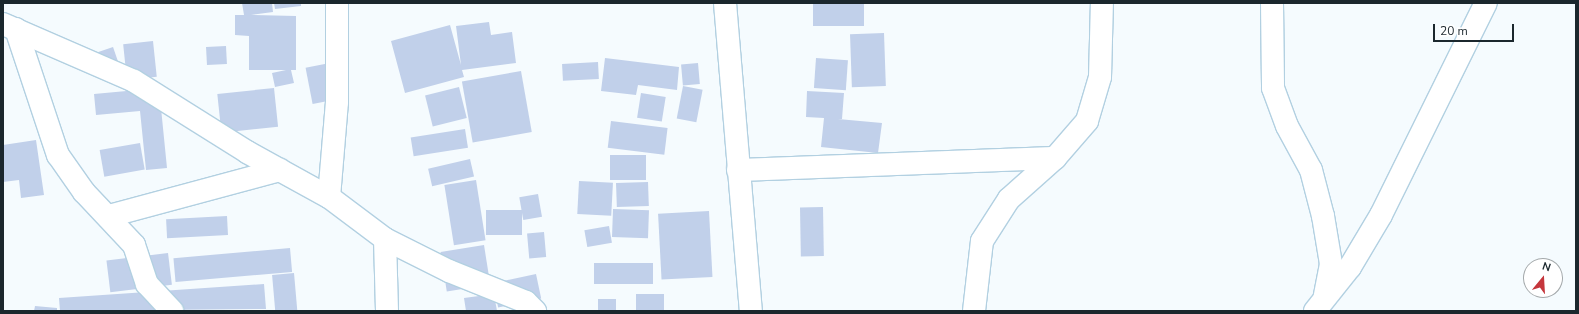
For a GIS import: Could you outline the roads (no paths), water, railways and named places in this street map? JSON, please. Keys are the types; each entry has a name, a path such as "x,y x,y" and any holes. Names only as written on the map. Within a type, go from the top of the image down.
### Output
{"street":[{"path":"330,197 337,102 337,3"},
{"path":"725,3 751,311"},
{"path":"974,311 982,241 1009,199 1055,158 1089,114 1100,77 1102,3"},
{"path":"1272,3 1273,88 1287,126 1311,170 1323,216 1331,264 1320,304"},
{"path":"1320,304 1350,267 1381,215 1486,3"},
{"path":"9,26 134,81 280,170 330,197 385,239 449,271 526,302 535,311"},
{"path":"9,26 58,155 84,192 109,216 134,245 147,284 172,311"},
{"path":"738,170 1055,158"},
{"path":"109,216 280,170"},
{"path":"385,239 387,311"}]}
